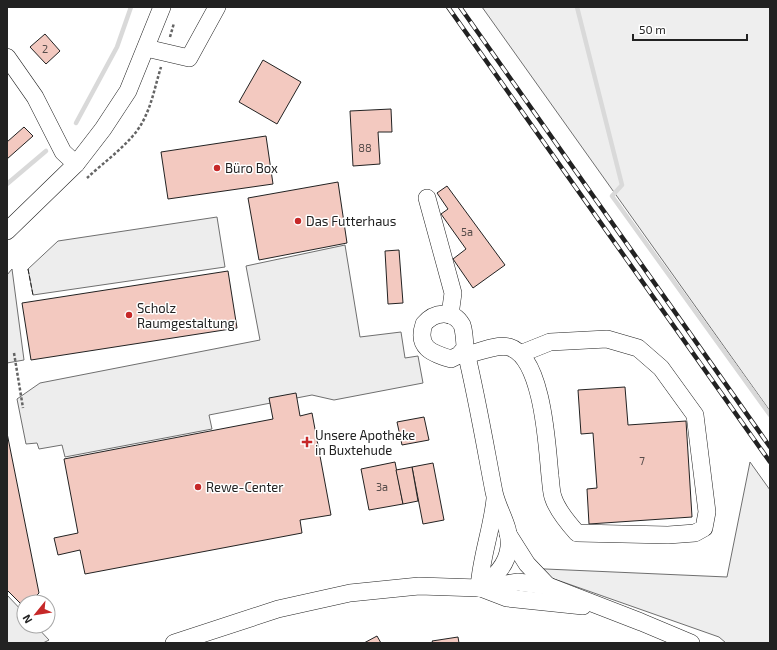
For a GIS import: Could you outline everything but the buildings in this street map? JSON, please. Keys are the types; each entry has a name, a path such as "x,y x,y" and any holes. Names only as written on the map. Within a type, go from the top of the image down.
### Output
{"street":[{"path":"7,232 76,164 104,129 128,91 162,7"},
{"path":"146,48 189,58 217,7"},
{"path":"7,57 35,97 63,152 76,164"},
{"path":"428,198 453,294 450,315"},
{"path":"520,354 550,342 607,339 638,348 661,368 696,415 707,512 704,528 695,534 668,535 577,533 566,521 553,498 540,402 529,367 520,354 508,347 461,354 430,351 424,344 422,338 424,324 435,315 450,315 457,319 462,326 461,354 472,378 495,497 508,534 527,564 548,586"},
{"path":"479,588 482,563 492,523 495,497"},
{"path":"479,588 493,577 502,567 509,546 508,534"},
{"path":"174,643 278,609 350,593 419,586 479,588 518,582 548,586 691,643"},
{"path":"479,588 507,598 607,609"}],"path":[{"path":"14,353 23,408"}],"shaded area":[{"path":"482,7 770,7 770,411"},
{"path":"217,217 225,267 33,295 28,269 58,241"},
{"path":"345,245 360,337 401,332 405,358 418,356 423,383 334,400 312,395 209,415 212,429 65,457 62,445 39,449 37,443 26,444 17,399 40,383 260,340 246,266"},
{"path":"12,269 24,360 7,363 7,275"},
{"path":"750,462 770,490 770,643 726,643 719,637 523,568 727,577"},
{"path":"7,595 16,605 16,634 43,634 49,640 43,643 7,643"}],"waterway":[{"path":"76,123 117,47 131,7"},
{"path":"577,7 622,185 612,196 770,415"},
{"path":"7,184 46,151"}],"railway":[{"path":"448,7 770,462"},
{"path":"460,7 770,447"}],"fence":[{"path":"28,269 33,295"}],"place":[{"name":"Büro Box","path":"217,168"},
{"name":"Das Futterhaus","path":"298,221"},
{"name":"Scholz Raumgestaltung","path":"129,315"},
{"name":"Unsere Apotheke in Buxtehude","path":"307,442"},
{"name":"Rewe-Center","path":"198,487"}]}
